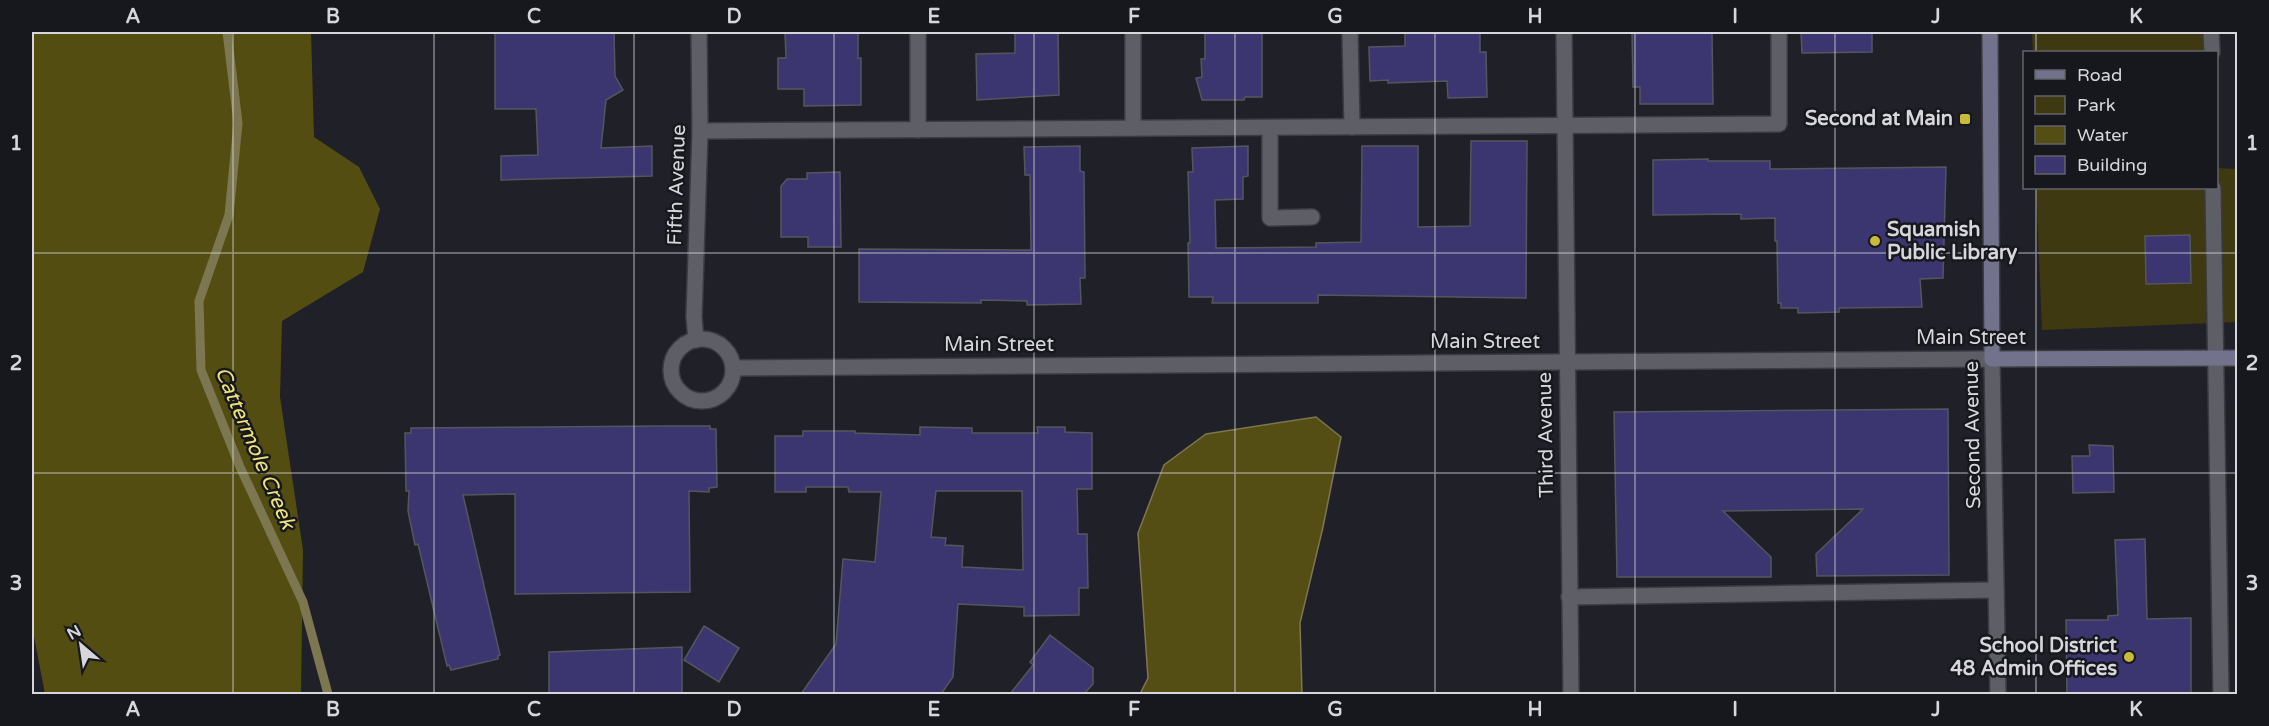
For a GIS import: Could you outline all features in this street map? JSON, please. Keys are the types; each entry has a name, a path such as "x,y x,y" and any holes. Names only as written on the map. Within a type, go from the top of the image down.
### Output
{"street":[{"name":"Fifth Avenue","path":"696,340 694,317 700,131 699,32"},
{"path":"918,32 918,130"},
{"path":"1133,32 1133,128"},
{"path":"1350,32 1352,127"},
{"name":"Third Avenue","path":"1564,32 1570,694"},
{"path":"700,131 1779,124 1779,32"},
{"name":"Second Avenue","path":"1990,32 1992,359 1998,694"},
{"path":"2211,32 2212,51"},
{"path":"1270,128 1270,218 1312,217"},
{"path":"2213,189 2221,694"},
{"path":"706,339 716,342 731,357 733,368 728,388 720,395 701,400 683,393 676,386 672,376 672,367 679,349 696,340 706,339"},
{"name":"Main Street","path":"733,368 2238,358"},
{"path":"1569,597 1996,590"}],"green space":[{"path":"2032,32 2204,32 2204,51 2033,51"},
{"path":"2218,168 2237,169 2237,322 2042,330 2036,189 2218,189"}],"shaded area":[{"path":"32,32 311,32 314,137 359,167 380,209 363,272 282,321 280,397 303,550 301,694 45,694 32,626"}],"water":[{"path":"1316,417 1341,437 1300,623 1302,694 1140,694 1148,678 1138,533 1164,465 1206,434"}],"building":[{"path":"495,32 614,32 615,76 623,90 606,100 601,148 652,146 652,176 501,180 501,156 538,155 536,109 495,109"},
{"path":"785,32 858,32 858,58 861,58 861,105 804,106 804,89 778,89 778,58 786,58"},
{"path":"1015,32 1058,32 1059,95 977,100 976,54 1015,53"},
{"path":"1205,32 1262,32 1262,97 1245,97 1244,100 1202,100 1196,78 1202,77 1201,59 1205,59"},
{"path":"1405,32 1480,32 1480,52 1486,52 1487,97 1448,98 1447,81 1388,83 1388,80 1370,81 1369,47 1405,46"},
{"path":"1632,32 1712,32 1713,104 1640,104 1640,87 1633,87"},
{"path":"1801,32 1872,32 1872,52 1802,53"},
{"path":"1471,141 1527,141 1526,298 1318,295 1318,303 1212,303 1213,297 1189,297 1188,172 1193,172 1192,148 1248,146 1248,176 1243,177 1243,199 1215,200 1216,248 1316,247 1316,243 1361,242 1362,146 1418,146 1418,227 1470,226"},
{"path":"1080,146 1080,171 1084,172 1085,278 1080,278 1081,304 1027,305 1027,301 981,300 981,303 859,302 859,249 1031,250 1030,175 1025,175 1024,147"},
{"path":"1708,159 1708,161 1770,161 1770,169 1946,167 1943,278 1920,279 1922,307 1839,308 1839,312 1798,313 1798,308 1781,308 1781,303 1778,303 1775,218 1741,219 1741,214 1653,215 1653,160"},
{"path":"840,172 841,247 808,247 808,237 781,237 781,186 787,179 807,179 807,173"},
{"path":"2190,235 2191,283 2146,284 2145,236"},
{"path":"1948,409 1949,575 1817,576 1816,554 1863,509 1723,511 1771,557 1771,577 1617,577 1614,412"},
{"path":"710,426 710,429 716,429 717,487 709,488 709,492 689,491 690,592 515,594 515,494 463,495 500,655 498,659 451,670 449,665 447,666 408,511 405,433 411,433 411,428"},
{"path":"920,427 972,428 972,433 1038,433 1037,427 1065,427 1065,432 1092,433 1092,489 1077,489 1078,534 1087,534 1088,588 1079,588 1079,615 1024,616 1024,607 958,604 953,677 941,694 801,694 836,644 843,559 875,562 881,492 849,492 848,487 806,487 806,492 775,492 775,436 803,436 803,431 920,435","holes":["936,491 1022,491 1023,570 962,567 963,546 945,545 946,538 931,537"]},
{"path":"2089,445 2113,446 2114,492 2073,493 2072,456 2090,456"},
{"name":"School District 48 Admin Offices","path":"2145,539 2147,619 2191,618 2191,694 2067,694 2066,620 2108,620 2108,616 2118,615 2115,540"},
{"path":"704,626 739,648 719,682 684,660"},
{"path":"1050,635 1093,668 1093,684 1084,694 1010,694 1033,665 1030,662"},
{"path":"682,647 682,694 549,694 549,652"}],"waterway":[{"name":"Cattermole Creek","path":"227,32 238,123 229,215 199,301 201,370 240,467 303,602 328,694"}],"place":[{"name":"Second at Main","path":"1965,119"},
{"name":"Squamish Public Library","path":"1875,241"},
{"name":"School District 48 Admin Offices","path":"2129,657"}]}
